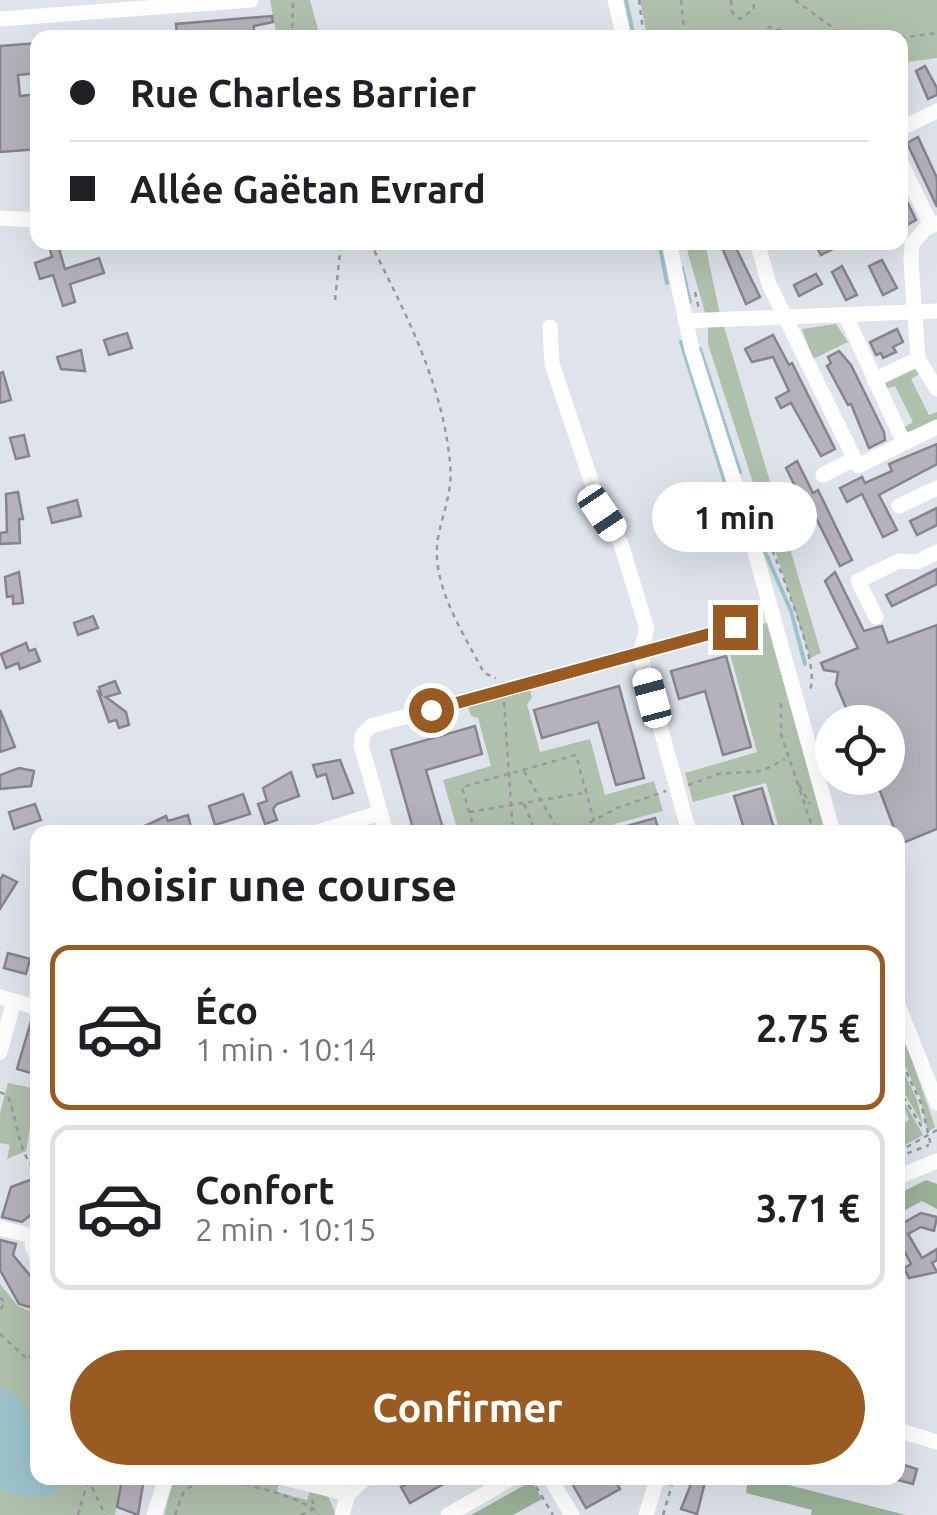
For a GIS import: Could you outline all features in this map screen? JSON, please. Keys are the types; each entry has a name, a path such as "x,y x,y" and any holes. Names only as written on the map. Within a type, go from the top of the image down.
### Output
{"street":[{"path":"0,20 251,0"},
{"path":"616,0 622,30"},
{"path":"908,124 937,111"},
{"path":"908,182 934,224 912,244 918,359 937,390"},
{"path":"0,218 30,220"},
{"path":"671,250 685,321 831,825"},
{"path":"759,250 769,284 858,466 937,427"},
{"path":"685,321 937,311"},
{"path":"846,316 904,444"},
{"path":"550,327 552,364 602,513 620,540 647,629 640,653 686,825"},
{"path":"874,380 918,359"},
{"path":"823,475 854,459"},
{"path":"899,506 937,488"},
{"path":"876,617 858,581 900,560 917,562 937,552"},
{"path":"384,825 361,746 363,734 371,726 735,627"},
{"path":"339,825 380,812"},
{"path":"0,1052 7,999"},
{"path":"905,1023 937,1104"},
{"path":"905,1174 937,1161"},
{"path":"0,1228 30,1231"},
{"path":"905,1432 937,1442"},
{"path":"154,1515 164,1485"},
{"path":"312,1485 348,1494"},
{"path":"342,1515 348,1494 358,1485"},
{"path":"448,1515 500,1485"},
{"path":"554,1485 572,1515"},
{"path":"646,1515 654,1485"}],"path":[{"path":"292,30 293,0"},
{"path":"639,0 643,30"},
{"path":"681,0 684,30"},
{"path":"730,0 732,12 740,19 754,10 753,0"},
{"path":"795,0 836,30"},
{"path":"908,37 937,33"},
{"path":"335,300 340,250"},
{"path":"374,250 423,354 437,394 452,492 438,539 449,604 484,673 502,680 512,825"},
{"path":"691,278 705,323"},
{"path":"761,519 793,602 812,673 808,691 782,700 778,718 811,825"},
{"path":"473,825 462,786 576,755 594,821"},
{"path":"523,770 555,825"},
{"path":"793,774 818,820"},
{"path":"470,812 586,793"},
{"path":"523,803 533,825"},
{"path":"905,1070 920,1103 926,1135"},
{"path":"0,1092 8,1096 18,1124 20,1148 30,1164"},
{"path":"905,1100 937,1161"},
{"path":"905,1150 937,1130"},
{"path":"905,1153 930,1145"},
{"path":"0,1310 2,1300 12,1296"},
{"path":"0,1334 30,1361"},
{"path":"78,1515 87,1485"},
{"path":"92,1485 105,1515"},
{"path":"175,1515 182,1493 195,1485"},
{"path":"236,1485 259,1486 321,1514"},
{"path":"536,1485 553,1515"},
{"path":"663,1515 672,1485"},
{"path":"313,1492 315,1508"},
{"path":"301,1515 315,1508"}],"green space":[{"path":"270,0 310,0 318,30 276,30"},
{"path":"640,0 937,0 937,58 908,62 908,30 646,30"},
{"path":"687,250 706,250 719,310 821,653 810,658 708,344 708,323"},
{"path":"836,324 848,342 813,359 802,329"},
{"path":"917,368 921,373 911,379 929,415 937,412 937,421 908,432 903,428 913,422 895,386 884,390 885,381"},
{"path":"770,622 825,825 778,825 766,783 693,802 685,773 757,752 727,643 736,641 734,632"},
{"path":"530,689 532,698 527,704 540,752 590,739 605,795 654,781 663,811 614,825 456,825 443,780 491,766 478,718 471,716 468,707"},
{"path":"905,1039 935,1127 928,1132 920,1097 905,1066"},
{"path":"905,1074 917,1100 923,1125 905,1094"},
{"path":"8,1083 30,1088 26,1151 7,1159 10,1145 0,1143 0,1113"},
{"path":"905,1103 923,1135 905,1145 905,1123 909,1120"},
{"path":"926,1180 937,1184 937,1209 922,1201 905,1210 905,1190"},
{"path":"0,1284 18,1306 30,1311 30,1485 119,1485 115,1515 0,1515"},
{"path":"172,1485 278,1485 277,1492 307,1500 310,1491 328,1496 336,1515 164,1515"},
{"path":"525,1485 534,1485 542,1499 513,1515 471,1515"},
{"path":"747,1485 788,1485 906,1515 811,1515 812,1510 746,1493"}],"water":[{"path":"0,1386 30,1414 30,1485 58,1485 55,1494 28,1498 0,1488"}],"building":[{"path":"272,16 273,22 254,26 254,30 176,30 176,24"},
{"path":"30,44 30,74 18,75 20,96 30,95 30,150 0,152 0,46"},
{"path":"925,66 937,88 937,95 928,99 916,71"},
{"path":"918,137 937,178 937,207 908,145"},
{"path":"908,204 916,220 908,224"},
{"path":"50,250 59,250 65,269 99,258 104,273 70,284 75,302 63,306 53,275 40,279 35,263 52,257"},
{"path":"723,250 737,250 760,297 746,304"},
{"path":"882,260 897,288 883,295 869,266"},
{"path":"842,266 857,295 846,300 832,272"},
{"path":"816,274 822,284 799,296 794,285"},
{"path":"897,329 903,342 893,347 896,352 883,358 881,353 876,355 870,342"},
{"path":"127,333 132,348 109,355 104,340"},
{"path":"773,335 789,365 792,363 835,449 821,456 791,403 781,408 776,398 789,391 773,357 752,362 745,349"},
{"path":"81,350 85,371 61,369 57,357"},
{"path":"839,351 851,365 884,432 885,440 869,448 851,404 848,405 827,366 831,363 828,357"},
{"path":"3,372 11,400 0,403 0,373"},
{"path":"24,435 29,456 16,459 10,438"},
{"path":"937,444 937,464 879,495 897,530 883,537 862,494 847,502 840,488 862,477 865,483 892,471 889,464"},
{"path":"797,461 813,493 818,490 852,560 840,566 786,468"},
{"path":"18,492 23,519 19,519 20,543 0,544 0,533 7,532 6,494"},
{"path":"77,500 81,516 52,523 48,508"},
{"path":"937,508 937,525 917,535 910,521"},
{"path":"937,569 937,584 892,606 886,595"},
{"path":"19,572 23,603 13,604 13,596 7,597 5,577"},
{"path":"835,572 864,631 882,626 888,643 937,625 937,829 905,842 905,825 893,825 881,795 905,795 905,705 845,705 836,684 838,672 824,670 821,663 858,648 825,581"},
{"path":"93,616 98,628 78,635 74,623"},
{"path":"26,643 29,651 35,649 40,661 20,669 18,663 6,668 1,654"},
{"path":"726,656 751,747 723,755 705,691 679,699 671,671"},
{"path":"115,681 120,693 106,697 126,712 129,725 119,728 116,720 109,722 98,692 101,694 99,687"},
{"path":"619,686 644,778 616,785 598,722 542,738 534,710"},
{"path":"0,710 15,747 0,752"},
{"path":"475,726 482,754 426,770 442,825 412,825 391,750"},
{"path":"340,760 353,793 333,799 326,774 317,777 313,765"},
{"path":"19,768 34,771 31,786 0,789 0,775"},
{"path":"291,772 299,796 277,804 273,809 277,820 265,824 258,804 267,801 263,788"},
{"path":"762,788 773,825 743,825 734,796"},
{"path":"243,794 250,814 215,825 209,806"},
{"path":"35,804 41,820 14,829 9,812"},
{"path":"188,815 190,825 147,825 166,816 168,821"},
{"path":"655,818 657,825 630,825"},
{"path":"3,875 17,882 0,909 0,880"},
{"path":"8,953 30,959 26,974 4,968"},
{"path":"30,1025 30,1073 17,1069"},
{"path":"30,1180 30,1216 22,1222 2,1217 11,1187"},
{"path":"921,1213 937,1217 934,1231 921,1227 908,1234 922,1258 937,1249 937,1260 932,1263 937,1272 909,1278 905,1270 911,1264 905,1252 905,1222"},
{"path":"0,1240 16,1244 13,1255 30,1275 30,1307 19,1304 0,1270"},
{"path":"905,1465 917,1469 913,1484 905,1482"},
{"path":"121,1485 143,1485 138,1515 117,1507"},
{"path":"405,1485 442,1485 410,1503 401,1487"},
{"path":"573,1485 618,1485 620,1489 586,1508"},
{"path":"691,1485 704,1485 697,1514 681,1509"}],"waterway":[{"path":"626,0 632,30"},
{"path":"661,250 667,283"},
{"path":"682,268 690,302"},
{"path":"681,342 742,537"},
{"path":"700,349 740,472"},
{"path":"748,499 758,531"},
{"path":"765,552 791,611 805,664"}],"route":[{"path":"431,710 735,627"}]}
